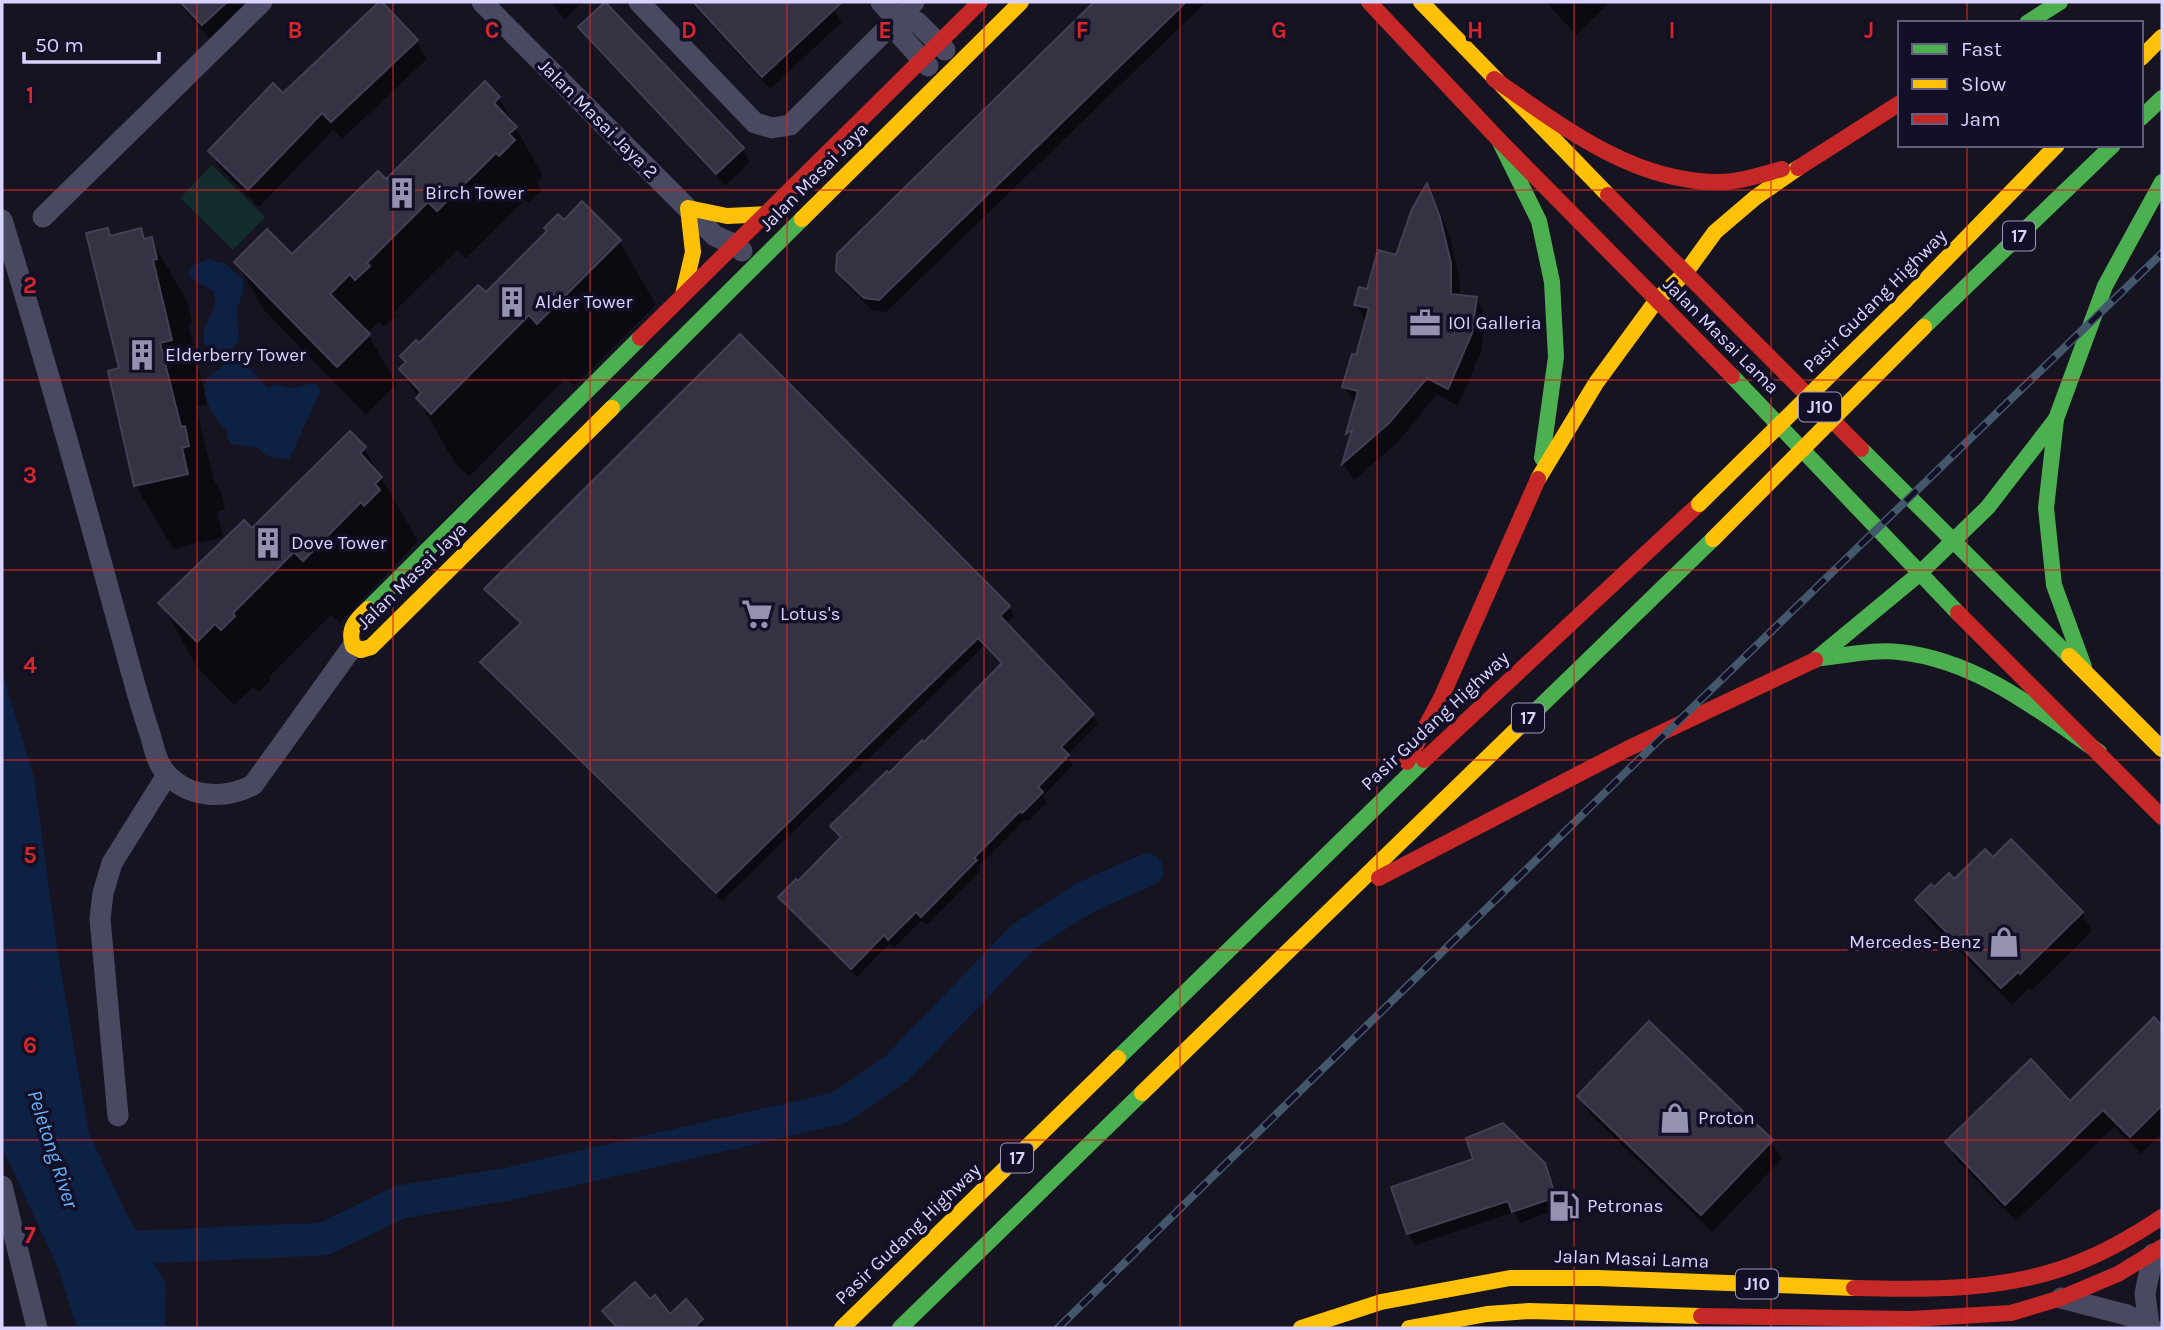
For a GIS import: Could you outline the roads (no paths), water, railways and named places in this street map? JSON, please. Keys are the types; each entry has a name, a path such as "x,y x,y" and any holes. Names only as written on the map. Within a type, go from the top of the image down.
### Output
{"main road":[{"name":"Jalan Masai Jaya","path":"981,2 353,623 350,637 353,646 361,650 371,647 1021,2"},
{"name":"Jalan Masai Lama","path":"1369,2 1499,140 1656,301 1713,355 1919,574 2162,817"},
{"name":"Jalan Masai Lama","path":"1421,2 1494,79 1954,542 2084,667 2162,749"},
{"path":"2030,21 2060,2"},
{"path":"2143,56 2162,37"},
{"path":"1494,79 1601,151 1681,179 1714,182 1749,179 1805,163"},
{"path":"2143,116 2162,98"},
{"path":"1387,794 1442,696 1540,474 1596,383 1656,301 1686,272 1715,232 1756,197 1898,104"},
{"path":"1499,140 1539,221 1552,282 1556,357 1540,474"},
{"name":"Pasir Gudang Highway","path":"842,1328 1387,794 1699,504 1905,302 2055,147"},
{"name":"17","path":"900,1328 1713,539 1924,327 2111,147"},
{"path":"2084,667 2054,585 2046,508 2056,419 2105,286 2162,182"},
{"path":"682,298 694,257 694,233 688,208 716,216 736,218 767,214"},
{"path":"1343,897 1627,749 1819,658 1954,542 1988,507 2056,419"},
{"path":"1819,658 1896,652 1924,655 1948,662 1995,682 2099,752"},
{"name":"Jalan Masai Lama","path":"1301,1328 1339,1313 1427,1292 1513,1278 1904,1290 1998,1285 2052,1273 2105,1253 2162,1217"},
{"name":"J10","path":"1409,1328 1529,1311 1760,1323 2011,1313 2061,1298 2118,1274 2157,1251"}],"street":[{"path":"43,217 262,2"},
{"name":"Jalan Masai Jaya 2","path":"482,2 715,236 736,245 747,273"},
{"path":"639,2 755,123 772,128 790,125 907,20"},
{"path":"881,2 938,43 958,63"},
{"path":"907,20 922,59 940,80"},
{"path":"2,220 144,716 160,765 167,775 188,789 214,795 241,791 253,786 353,646"},
{"path":"715,236 720,261 747,273"},
{"path":"118,1116 100,919 103,893 112,863 167,775"},
{"path":"2,1186 37,1328"},
{"path":"2150,1327 2145,1294 2157,1251"},
{"path":"2061,1298 2115,1312 2150,1327"}],"water":[{"path":"209,259 224,263 243,279 243,291 237,309 239,341 233,347 235,361 246,365 268,388 277,384 292,389 312,383 318,386 320,391 289,460 267,456 257,448 231,444 227,431 210,408 205,379 223,366 220,356 204,344 205,328 214,306 214,292 190,277 189,272 193,265"},
{"name":"Peletong River","path":"2,672 34,777 58,955 89,1133 125,1211 166,1284 165,1328 77,1328 57,1265 4,1152"}],"waterway":[{"path":"99,1249 324,1239 400,1202 508,1184 839,1108 897,1068 1022,938 1084,898 1147,870"}],"railway":[{"path":"1058,1328 1627,771 2162,253"}],"place":[{"name":"Birch Tower","path":"402,193"},
{"name":"Alder Tower","path":"512,302"},
{"name":"IOI Galleria","path":"1425,323"},
{"name":"Elderberry Tower","path":"142,355"},
{"name":"Dove Tower","path":"268,543"},
{"name":"Lotus's","path":"757,614"},
{"name":"Mercedes-Benz","path":"2004,942"},
{"name":"Proton","path":"1675,1118"},
{"name":"Petronas","path":"1564,1206"}]}
